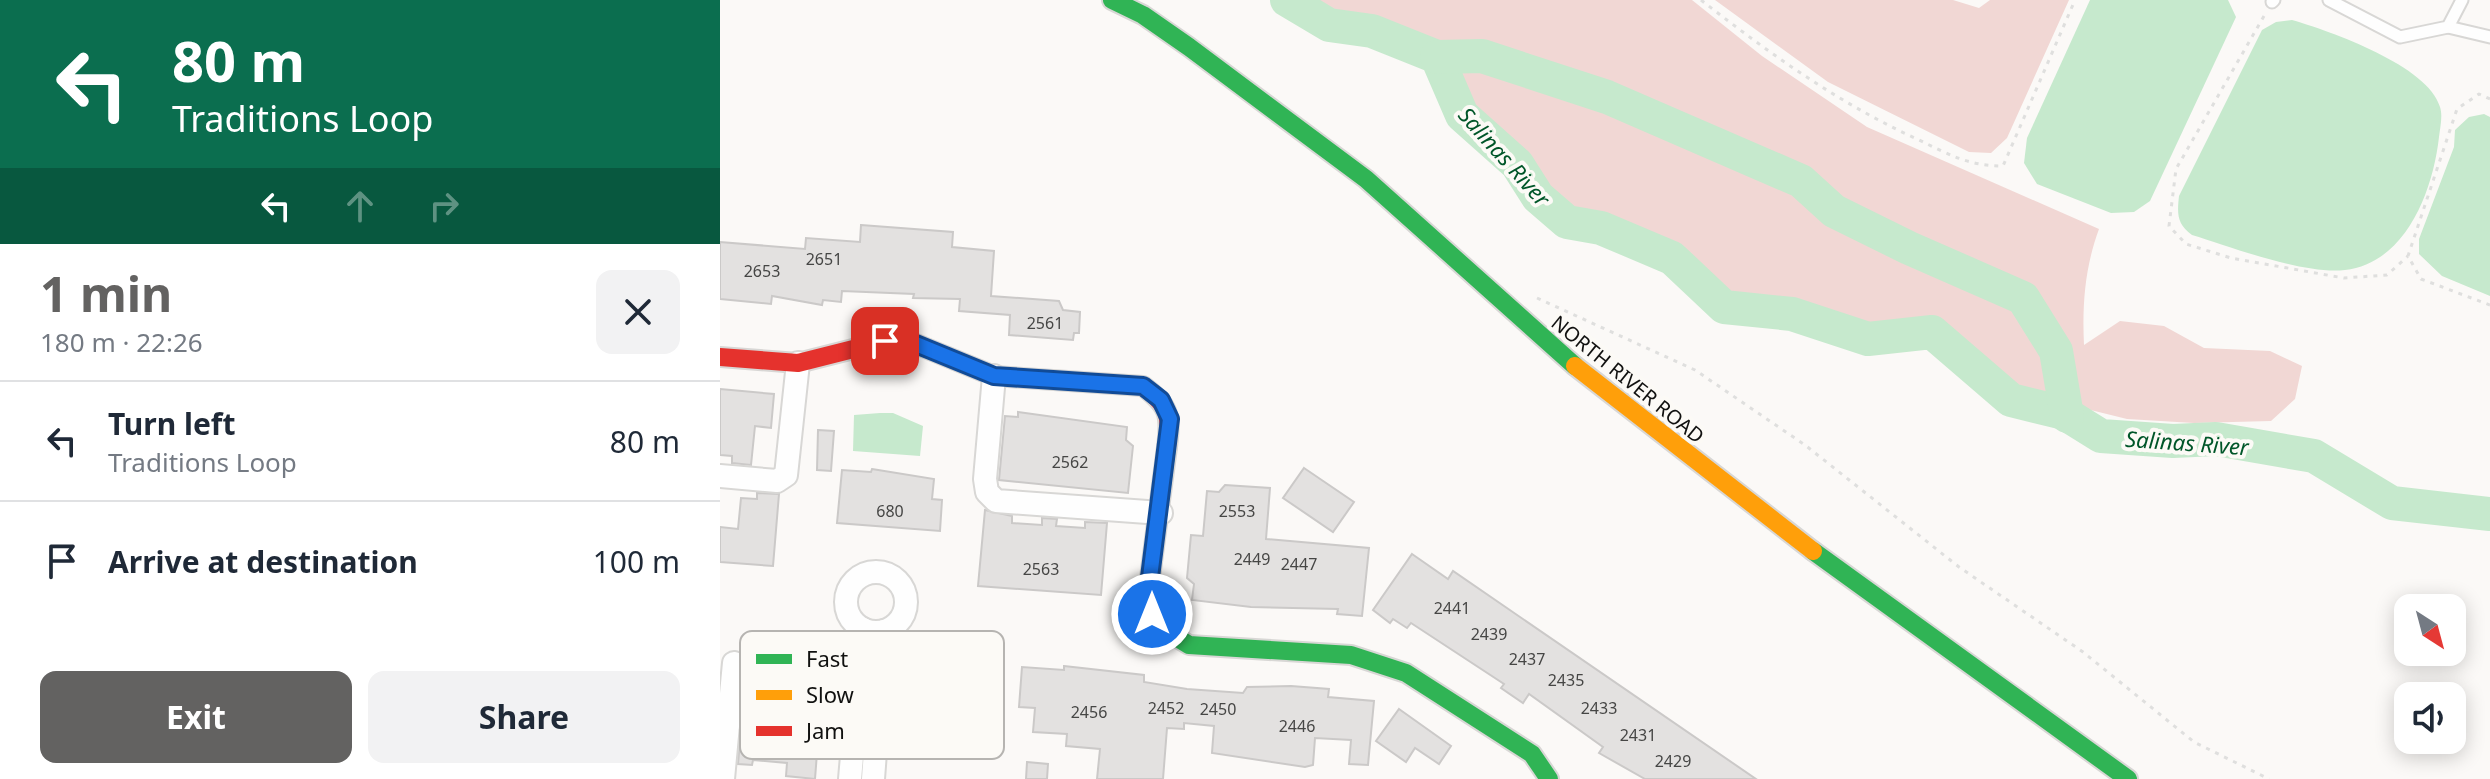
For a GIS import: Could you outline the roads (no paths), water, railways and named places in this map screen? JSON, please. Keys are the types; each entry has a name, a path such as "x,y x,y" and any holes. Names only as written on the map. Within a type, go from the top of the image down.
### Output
{"main road":[{"name":"NORTH RIVER ROAD","path":"1112,0 1166,31 1366,179 1558,353 1763,515 2071,741 2128,779"},
{"path":"720,357 798,363 885,341 911,342 994,376 1143,386 1161,400 1170,419 1161,513 1148,593 1152,614 1175,639 1189,645 1351,655 1406,673 1532,754 1549,779"}],"street":[{"path":"720,476 777,481 786,475 798,363"},
{"path":"994,376 985,479 987,492 996,501 1161,513"},
{"path":"723,779 724,725 734,663"},
{"path":"850,779 853,759"},
{"path":"873,759 873,779"}],"lane":[{"path":"2329,0 2400,37 2448,27 2490,37"},
{"path":"2448,27 2462,0"}],"waterway":[{"name":"Salinas River","path":"1287,0 1329,25 1372,31 1437,57 1462,115 1517,164 1538,197 1567,222 1601,228 1672,258 1724,307 1792,314 1868,339 1932,332 2011,400 2064,413 2101,436 2173,441 2216,439 2314,456 2392,503 2490,514"},
{"name":"Salinas River","path":"1437,57 1482,56 1607,97 1801,181 1834,211 2023,298 2056,351 2067,416"}]}
